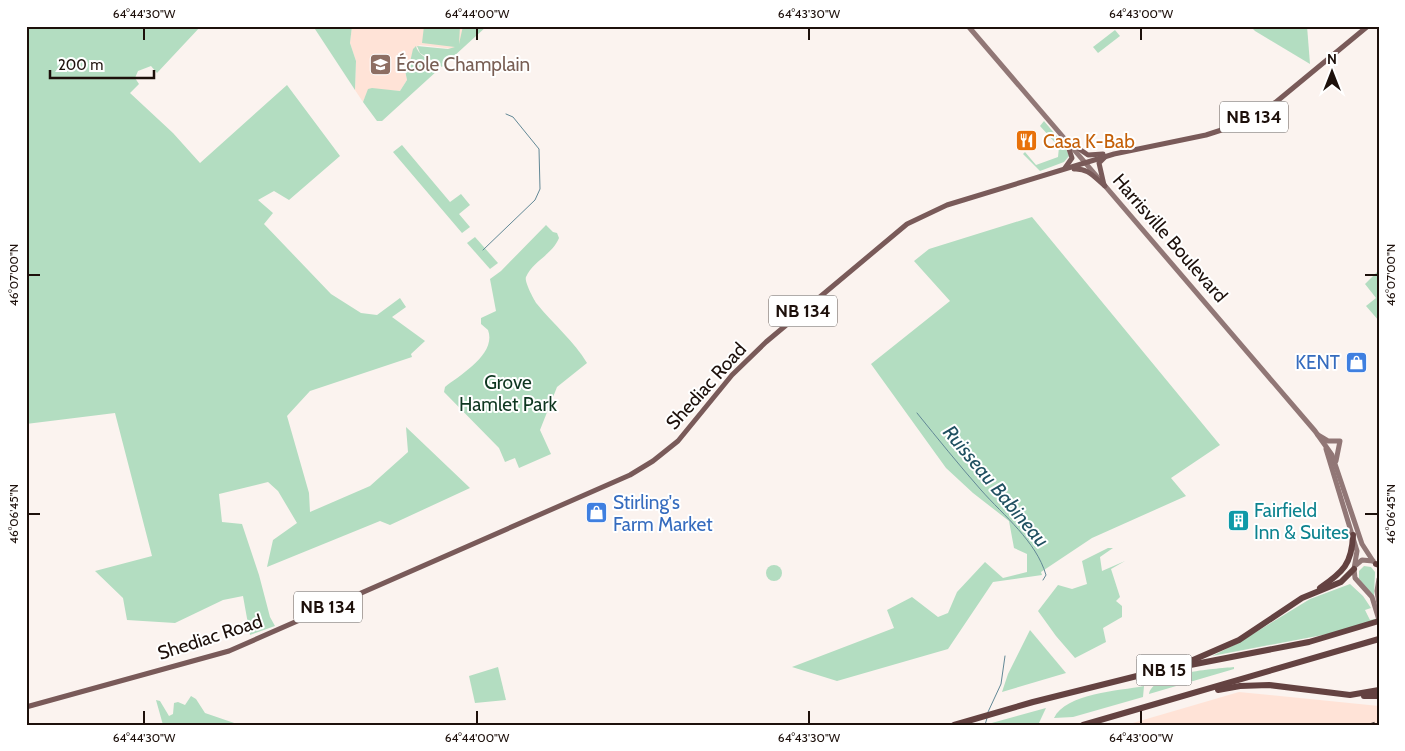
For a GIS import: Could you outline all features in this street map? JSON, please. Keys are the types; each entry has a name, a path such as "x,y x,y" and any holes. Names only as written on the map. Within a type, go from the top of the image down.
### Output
{"highway":[{"path":"1149,673 1194,660 1230,646 1340,575 1350,558 1353,535"},
{"path":"1311,594 1341,582 1355,568"},
{"name":"NB 15","path":"954,725 1033,702 1149,673 1310,642 1379,621"},
{"name":"NB 15","path":"1083,725 1379,639"},
{"path":"1149,706 1247,685 1379,696"},
{"path":"1350,695 1379,690"}],"main road":[{"name":"Harrisville Boulevard","path":"968,26 1318,435 1337,467 1362,544 1377,564"},
{"name":"Shediac Road","path":"26,706 237,648 630,475 669,448 740,367 901,228 938,209 1062,170 1114,154 1211,134 1244,122 1276,102 1368,26"},
{"path":"1066,140 1088,156 1114,154"},
{"path":"1062,170 1072,158 1066,140"},
{"path":"1105,186 1099,163 1103,158 1114,154"},
{"path":"1062,170 1082,169 1091,172 1105,186"},
{"path":"1318,435 1328,440 1340,442 1337,453 1337,467"},
{"name":"Harrisville Boulevard","path":"1326,449 1327,458 1358,551 1355,568"},
{"name":"Harrisville Boulevard","path":"1355,568 1362,560 1377,564"},
{"path":"1355,568 1355,578 1377,605"},
{"path":"1379,579 1377,591 1379,621"}],"shaded area":[{"name":"École Champlain","path":"352,26 463,26 461,41 454,49 420,45 414,48 410,61 404,65 407,80 400,91 369,89 363,102 355,90 356,61 350,43"},
{"path":"1239,692 1379,706 1379,725 1126,725"}],"green space":[{"path":"26,26 201,26 157,73 151,66 138,71 135,78 139,84 130,93 173,133 200,163 287,85 340,156 289,200 274,191 258,200 273,213 264,224 331,294 361,313 377,315 400,298 406,307 392,317 425,341 411,354 412,357 310,391 287,416 309,493 310,512 370,486 408,452 406,427 470,488 390,525 380,521 267,567 273,540 297,523 278,491 268,482 219,494 222,522 242,524 259,575 270,617 275,626 250,635 243,596 223,600 175,623 127,620 123,598 95,571 152,556 115,413 26,424"},
{"path":"313,26 352,26 350,43 356,61 355,90"},
{"path":"424,26 460,26 459,44 463,26 487,26 442,67 420,53 417,46 448,49 455,47 422,43"},
{"path":"1250,26 1307,26 1310,64 1255,31"},
{"path":"1115,30 1120,36 1098,53 1093,47"},
{"path":"416,46 420,53 433,63 438,70 382,121 377,121 363,102 368,89 400,91 407,80 404,65 410,62 413,49"},
{"path":"1044,121 1065,146 1069,156 1064,162 1040,171 1023,154 1025,152 1036,165 1058,157 1059,147 1040,126"},
{"path":"402,145 450,202 461,194 470,205 459,214 470,227 462,233 393,152"},
{"path":"1032,217 1220,445 1171,478 1186,496 1092,538 1041,572 1042,575 993,582 948,649 837,681 792,667 894,628 887,610 912,597 938,617 948,613 957,592 985,562 1003,578 1027,572 1027,554 1014,548 1009,521 973,493 946,468 871,364 950,301 914,261 929,249"},
{"name":"Grove Hamlet Park","path":"546,225 553,232 557,233 559,238 552,249 529,271 526,282 537,304 570,340 587,363 557,387 540,430 551,454 519,468 515,458 505,462 499,448 444,392 445,387 476,363 487,347 489,339 488,330 481,324 481,318 496,311 490,279 501,271"},
{"path":"475,237 498,263 490,269 467,243"},
{"path":"1379,270 1379,321 1366,306 1376,298 1365,284"},
{"path":"1108,548 1113,548 1100,557 1102,571 1125,561 1111,569 1120,597 1116,601 1122,606 1122,617 1103,628 1106,642 1075,658 1038,611 1058,585 1072,589 1087,584 1082,561"},
{"path":"774,565 780,567 782,573 780,579 774,581 768,579 766,573 768,567"},
{"path":"1364,566 1371,567 1375,572 1374,595 1372,596 1359,579 1359,571"},
{"path":"1350,584 1363,596 1371,608 1365,610 1370,620 1379,618 1379,620 1328,634 1212,656 1238,643 1310,599"},
{"path":"1030,630 1066,673 1002,692 1008,674"},
{"path":"498,667 506,700 475,703 469,676"},
{"path":"1234,667 1234,669 1149,694 1153,687 1173,676"},
{"path":"1144,686 1143,697 1073,717 1054,718 1060,710 1081,698"},
{"path":"191,696 196,699 205,713 240,725 163,725 156,700 160,701 169,716 173,714 174,703 178,702 185,705"},
{"path":"1046,708 1038,725 987,725 988,724"}],"waterway":[{"path":"483,250 535,200 540,189 539,149 513,117 506,114"},
{"name":"Ruisseau Babineau","path":"917,413 973,481 1027,540 1035,551 1046,575 1043,580"},
{"name":"Ruisseau Babineau","path":"988,712 1001,684 1005,656"},
{"name":"Ruisseau Babineau","path":"985,725 987,718"}],"railway":[{"path":"1366,725 1379,721"}],"place":[{"name":"École Champlain","path":"380,64"},
{"name":"Casa K-Bab","path":"1027,141"},
{"name":"KENT","path":"1356,362"},
{"name":"Stirling's Farm Market","path":"597,513"},
{"name":"Fairfield Inn & Suites","path":"1238,521"}]}
